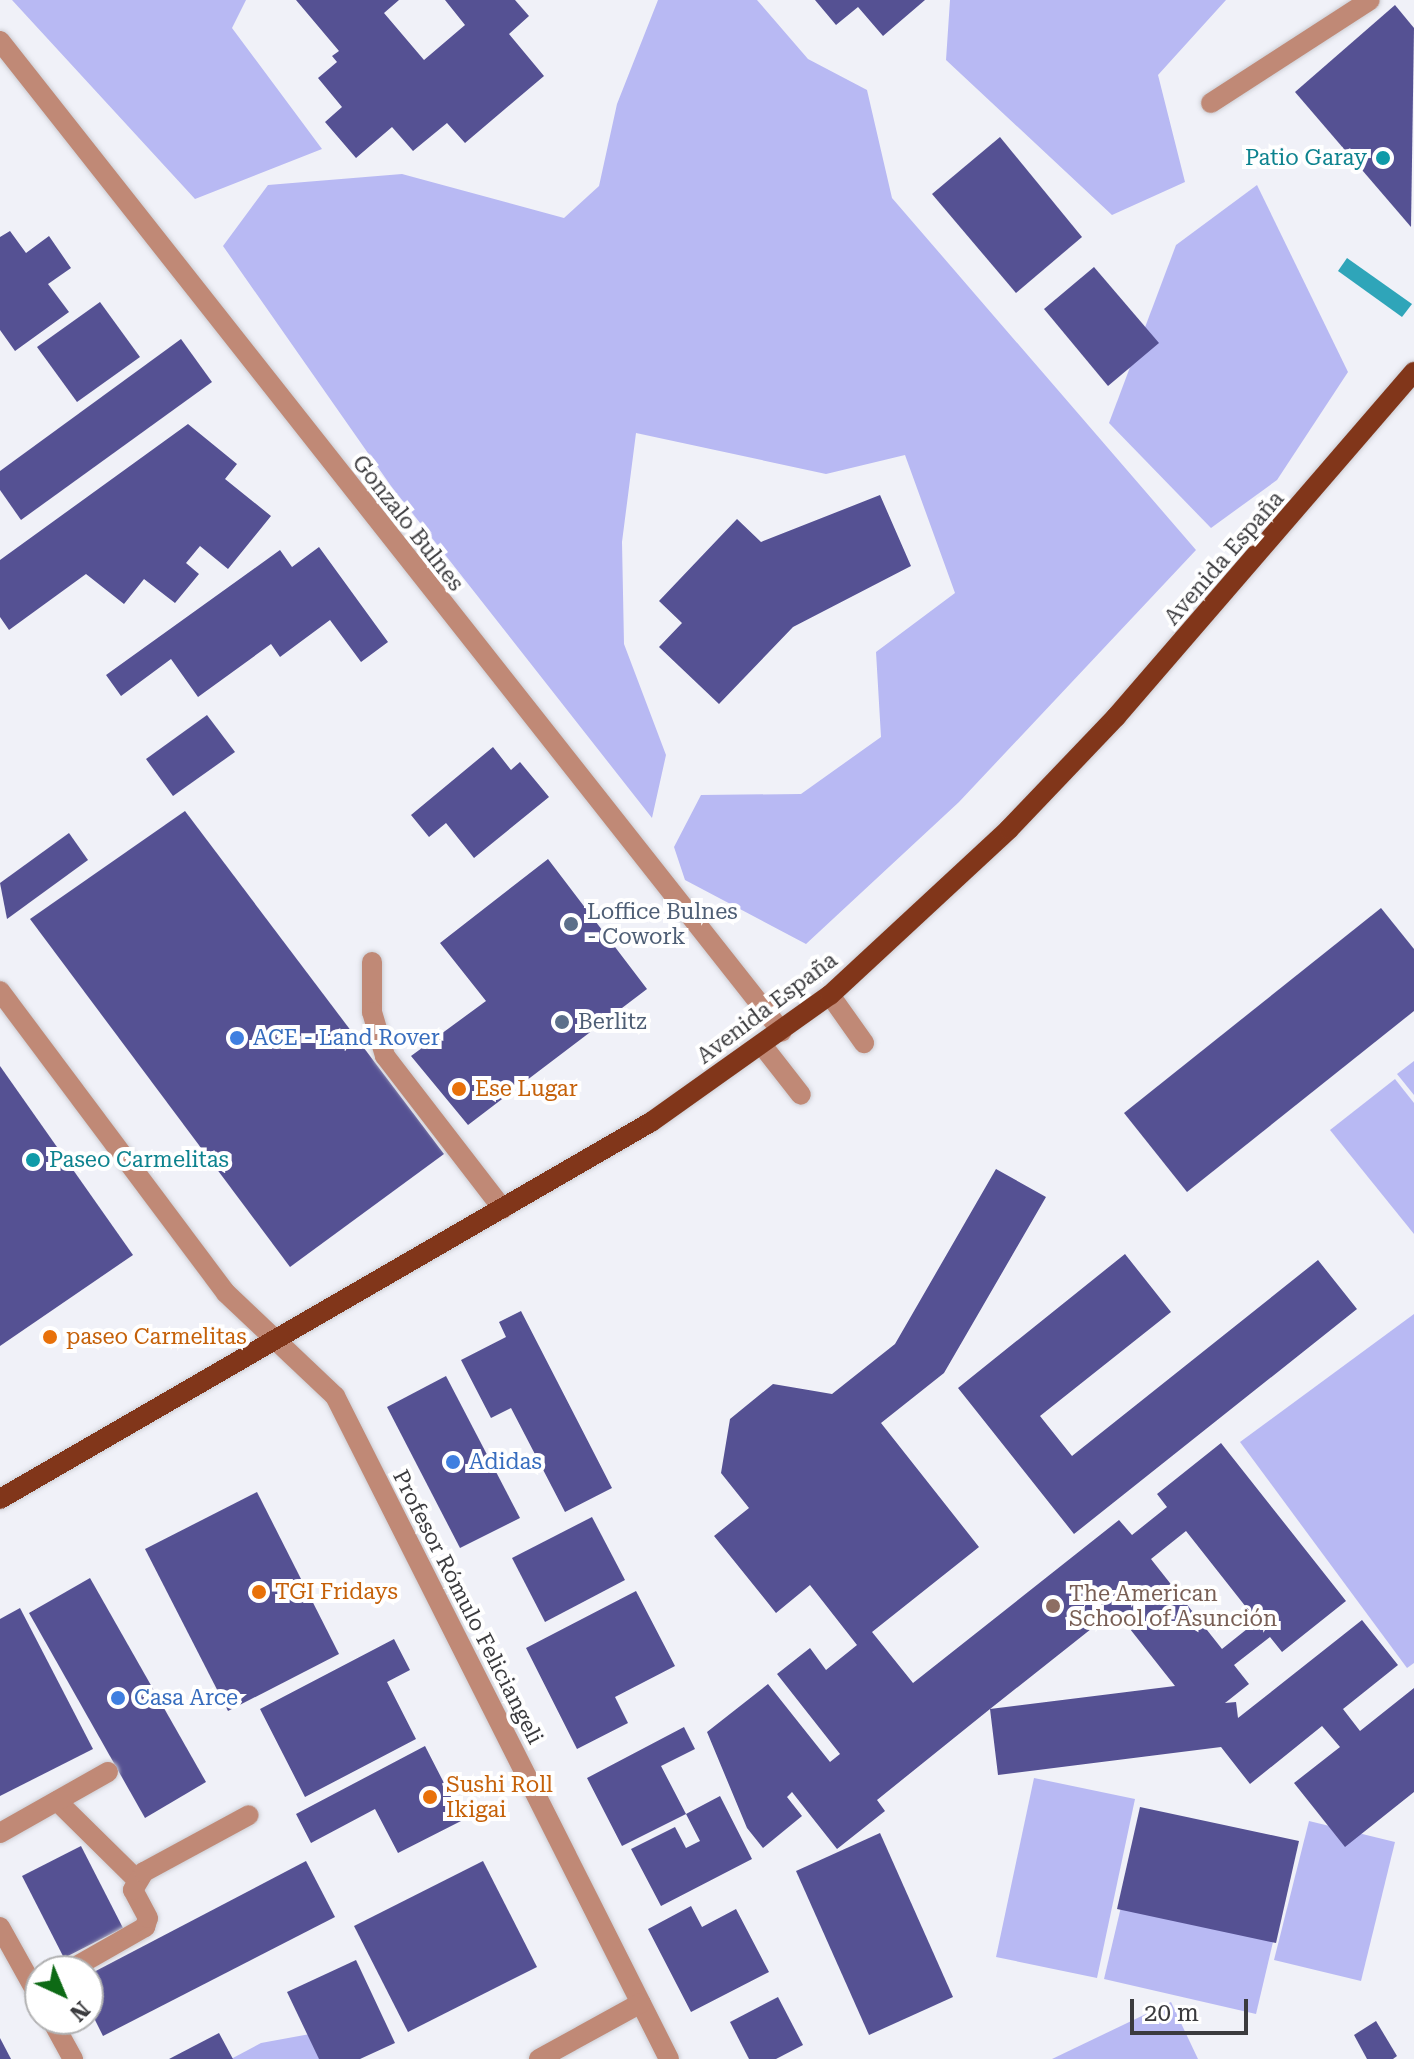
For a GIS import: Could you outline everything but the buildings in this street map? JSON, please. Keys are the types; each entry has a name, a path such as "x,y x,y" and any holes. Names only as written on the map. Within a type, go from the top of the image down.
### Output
{"main road":[{"name":"Avenida España","path":"0,1499 651,1122 782,1032 830,995 1009,829 1116,717 1414,372"}],"street":[{"path":"1211,103 1370,0"},
{"name":"Gonzalo Bulnes","path":"0,41 782,1032"},
{"path":"372,962 372,1012 385,1056 503,1209"},
{"name":"Profesor Rómulo Feliciangeli","path":"0,991 226,1293 335,1396 669,2059"},
{"path":"830,995 864,1043"},
{"path":"762,1045 801,1095"},
{"path":"0,1833 108,1772"},
{"path":"57,1801 136,1879 145,1927 96,1955"},
{"path":"136,1879 249,1815"},
{"path":"0,1927 24,1967"},
{"path":"539,2059 641,2003"},
{"path":"60,2035 73,2059"}],"shaded area":[{"path":"12,0 246,0 232,28 322,149 195,199"},
{"path":"658,0 757,0 808,59 867,90 892,198 1196,550 959,802 806,944 685,880 674,847 701,795 801,794 881,737 876,652 955,593 905,455 826,474 636,433 622,542 624,644 666,755 652,818 391,486 223,246 268,185 402,174 564,218 599,186 617,104"},
{"path":"950,0 1226,0 1158,75 1185,182 1112,215 946,60"},
{"path":"1257,185 1348,372 1277,480 1211,528 1109,423 1176,245"},
{"path":"1347,258 1412,304 1402,317 1338,271"},
{"path":"1414,1061 1414,1095 1397,1074"},
{"path":"1395,1079 1414,1103 1414,1234 1330,1130"},
{"path":"1414,1314 1414,1663 1407,1668 1240,1442"},
{"path":"1034,1778 1135,1799 1097,1978 996,1957"},
{"path":"1309,1821 1395,1842 1361,1981 1274,1960"},
{"path":"1125,1890 1277,1925 1256,2014 1104,1979"},
{"path":"1171,2002 1198,2059 1052,2059"},
{"path":"310,2034 348,2059 231,2059 261,2043"}],"place":[{"name":"Patio Garay","path":"1383,158"},
{"name":"Loffice Bulnes - Cowork","path":"571,924"},
{"name":"Berlitz","path":"562,1022"},
{"name":"ACE - Land Rover","path":"237,1038"},
{"name":"Ese Lugar","path":"459,1089"},
{"name":"Paseo Carmelitas","path":"33,1160"},
{"name":"paseo Carmelitas","path":"50,1337"},
{"name":"Adidas","path":"453,1462"},
{"name":"TGI Fridays","path":"259,1592"},
{"name":"The American School of Asunción","path":"1053,1606"},
{"name":"Casa Arce","path":"118,1698"},
{"name":"Sushi Roll Ikigai","path":"430,1797"}]}
